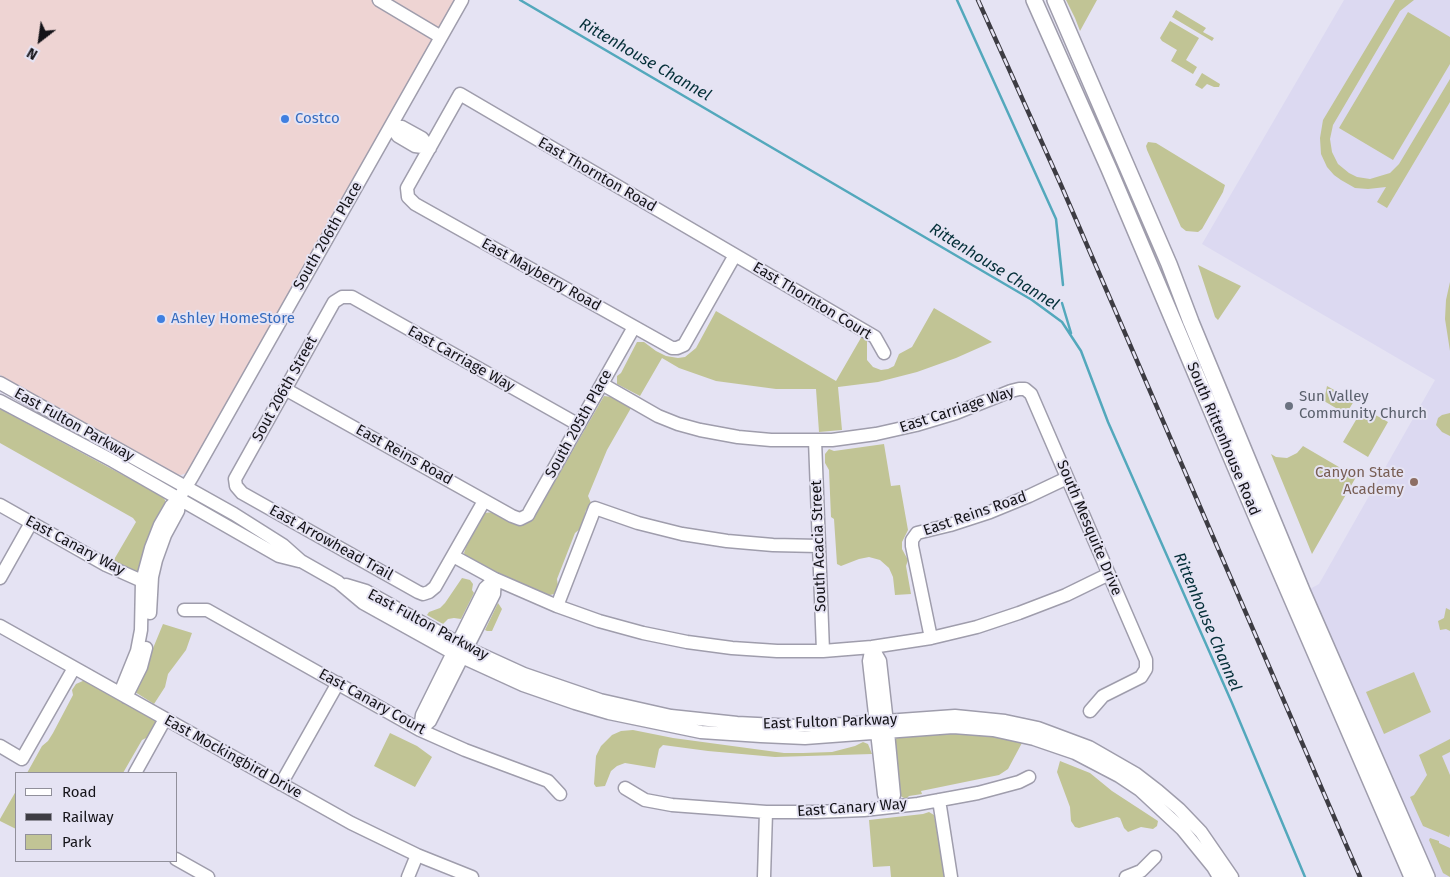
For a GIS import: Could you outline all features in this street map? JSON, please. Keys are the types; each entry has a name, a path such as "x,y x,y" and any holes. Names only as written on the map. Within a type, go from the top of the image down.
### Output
{"main road":[{"name":"South Rittenhouse Road","path":"1034,0 1374,773 1427,877"},
{"name":"South Rittenhouse Road","path":"1055,0 1168,260 1191,322 1303,593 1374,773 1412,877"},
{"path":"1151,268 1168,260"}],"street":[{"path":"379,0 441,37"},
{"name":"South 206th Place","path":"123,695 141,666 147,645 147,581 160,547 178,510 182,493 462,0"},
{"name":"East Thornton Road","path":"430,148 460,94 735,255"},
{"path":"391,126 398,136 415,146 430,148"},
{"name":"East Mayberry Road","path":"430,148 407,188 408,197 415,204 668,346 677,348 684,345 735,255"},
{"name":"East Thornton Court","path":"735,255 875,337 884,353"},
{"name":"Sout 206th Street","path":"236,486 236,475 334,302 342,297"},
{"name":"East Carriage Way","path":"342,297 352,297 578,425"},
{"name":"South 205th Place","path":"523,518 530,511 634,327"},
{"name":"East Fulton Parkway","path":"0,383 182,493"},
{"name":"East Carriage Way","path":"602,384 658,416 678,424 738,437 771,440 815,440 876,434 956,413 1019,388 1025,389"},
{"name":"East Reins Road","path":"285,389 517,519 523,518"},
{"name":"South Mesquite Drive","path":"1025,389 1031,394 1146,660 1146,669 1141,676 1103,696 1090,711"},
{"name":"East Fulton Parkway","path":"0,401 284,544 301,561 338,582 366,592 460,650 600,700 671,716 769,726 985,729 1034,739 1075,753 1119,776 1140,790 1161,808 1188,836 1214,867 1219,877"},
{"name":"South Acacia Street","path":"815,440 823,650"},
{"name":"East Reins Road","path":"931,638 912,546 912,540 917,533 990,512 1067,478"},
{"name":"East Arrowhead Trail","path":"236,486 242,493 418,592 429,592 436,587 453,556"},
{"path":"484,501 453,556 495,579 557,606 608,623 643,633 687,642 732,648 777,651 823,650 872,647 931,638 1019,614 1066,595 1109,574"},
{"name":"East Canary Way","path":"0,505 106,565 147,581"},
{"path":"557,606 595,508 638,523 682,534 728,542 819,546"},
{"path":"0,578 31,523"},
{"path":"420,730 422,715 460,650 485,588 495,579"},
{"name":"East Canary Court","path":"184,610 207,610 420,730 464,750 548,781 560,794"},
{"name":"East Mockingbird Drive","path":"0,626 350,823 417,855 472,877"},
{"path":"872,647 868,660 882,727 884,794 889,807"},
{"path":"0,746 22,759 74,668"},
{"path":"281,784 338,683"},
{"name":"East Fulton Parkway","path":"882,727 936,716 978,717 1038,728 1089,747 1136,774 1180,809 1200,832 1232,877"},
{"path":"136,772 165,719"},
{"path":"951,877 939,800 1019,782 1029,777"},
{"path":"626,788 646,800 672,805 766,812 764,877"},
{"name":"East Canary Way","path":"766,812 815,812 889,807 939,800"},
{"path":"408,877 417,855"},
{"path":"1126,877 1141,871 1155,857"},
{"path":"178,860 208,877"}],"shaded area":[{"path":"0,0 455,0 187,473 177,474 0,375"},
{"name":"Canyon State Academy","path":"1344,0 1450,0 1450,877 1433,877 1308,590 1319,584 1435,380 1202,244"}],"green space":[{"path":"1066,0 1097,0 1080,31 1075,18"},
{"path":"1395,0 1414,0 1400,11 1333,125 1330,139 1332,152 1338,164 1349,173 1357,177 1370,179 1390,173 1399,164 1450,79 1450,102 1387,208 1377,202 1386,187 1355,188 1334,175 1327,167 1321,154 1320,138 1323,120"},
{"path":"1176,10 1206,28 1203,32 1214,38 1212,41 1172,17"},
{"path":"1408,12 1450,37 1450,64 1393,160 1339,128"},
{"path":"1170,21 1199,38 1186,60 1197,67 1193,74 1171,61 1177,50 1160,38"},
{"path":"1202,73 1220,84 1219,87 1207,84 1202,89 1195,85"},
{"path":"1148,142 1156,143 1225,185 1202,229 1198,232 1186,231 1181,227 1147,150"},
{"path":"1198,265 1241,286 1218,320 1215,317"},
{"path":"1450,282 1450,351 1445,319 1446,300"},
{"path":"934,308 992,342 917,372 878,382 838,387 842,430 819,432 816,389 776,389 716,381 679,368 662,358 640,396 617,384 617,376 621,373 637,342 644,342 666,356 685,357 696,348 716,311 836,381 862,336 867,340 867,360 873,367 881,370 888,369 894,366 899,354 912,347"},
{"path":"1327,386 1354,401 1346,414 1324,401"},
{"path":"604,396 612,397 631,408 607,450 588,496 592,505 586,510 581,528 575,533 557,579 558,586 554,594 546,596 509,580 466,557 464,553 466,547 485,513 493,512 514,524 530,522"},
{"path":"1363,408 1388,422 1368,457 1343,442"},
{"path":"0,409 162,496 165,500 165,505 139,575 112,563 136,522 133,518 0,443"},
{"path":"1450,413 1450,436 1442,432 1436,425 1438,418"},
{"path":"884,444 891,486 900,485 908,530 902,542 902,549 908,560 906,566 911,594 895,595 893,577 889,568 880,560 869,557 841,566 837,564 834,519 831,517 829,470 825,463 825,454 829,449 834,451"},
{"path":"1303,446 1356,477 1312,554 1271,454 1276,457 1287,458 1297,453"},
{"path":"462,578 470,580 473,584 472,590 474,593 461,619 448,619 443,624 427,615 445,603"},
{"path":"498,603 502,609 492,631 487,631 485,630"},
{"path":"1446,608 1450,610 1450,631 1446,629 1440,630 1438,621 1444,618"},
{"path":"163,624 192,633 186,650 168,674 165,687 154,704 135,692"},
{"path":"1414,672 1431,712 1384,734 1366,692"},
{"path":"85,680 154,719 156,722 148,737 142,740 124,772 28,772 42,746 53,733 73,695 72,690 76,684"},
{"path":"633,730 673,738 784,753 832,752 863,742 868,744 872,754 775,757 663,745 659,749 655,768 625,763 611,771 605,786 596,787 594,784 596,756 601,746 612,735 621,731"},
{"path":"929,731 991,734 1023,741 1008,769 999,775 921,791 922,794 909,796 906,799 897,791 893,743 898,736"},
{"path":"390,733 417,746 432,757 415,787 374,766"},
{"path":"1450,739 1450,752 1442,756 1450,775 1449,837 1423,826 1410,797 1414,795 1427,775 1419,755"},
{"path":"1060,761 1090,773 1112,791 1158,821 1157,826 1153,829 1141,827 1128,832 1120,818 1117,817 1079,828 1075,827 1071,821 1070,807 1057,772"},
{"path":"15,793 15,828 0,821"},
{"path":"929,812 934,815 945,877 891,877 890,866 873,867 869,820"},
{"path":"1430,838 1450,848 1450,877 1443,873 1429,840"}],"waterway":[{"name":"Rittenhouse Channel","path":"520,0 1032,300 1062,322 1081,351 1108,422 1232,703 1305,877"},
{"path":"957,0 1056,219 1063,285"},
{"path":"1062,303 1071,333"}],"railway":[{"path":"978,0 1061,185 1360,877"}],"place":[{"name":"Costco","path":"285,119"},
{"name":"Ashley HomeStore","path":"161,319"},
{"name":"Sun Valley Community Church","path":"1289,406"},
{"name":"Canyon State Academy","path":"1414,482"}]}
